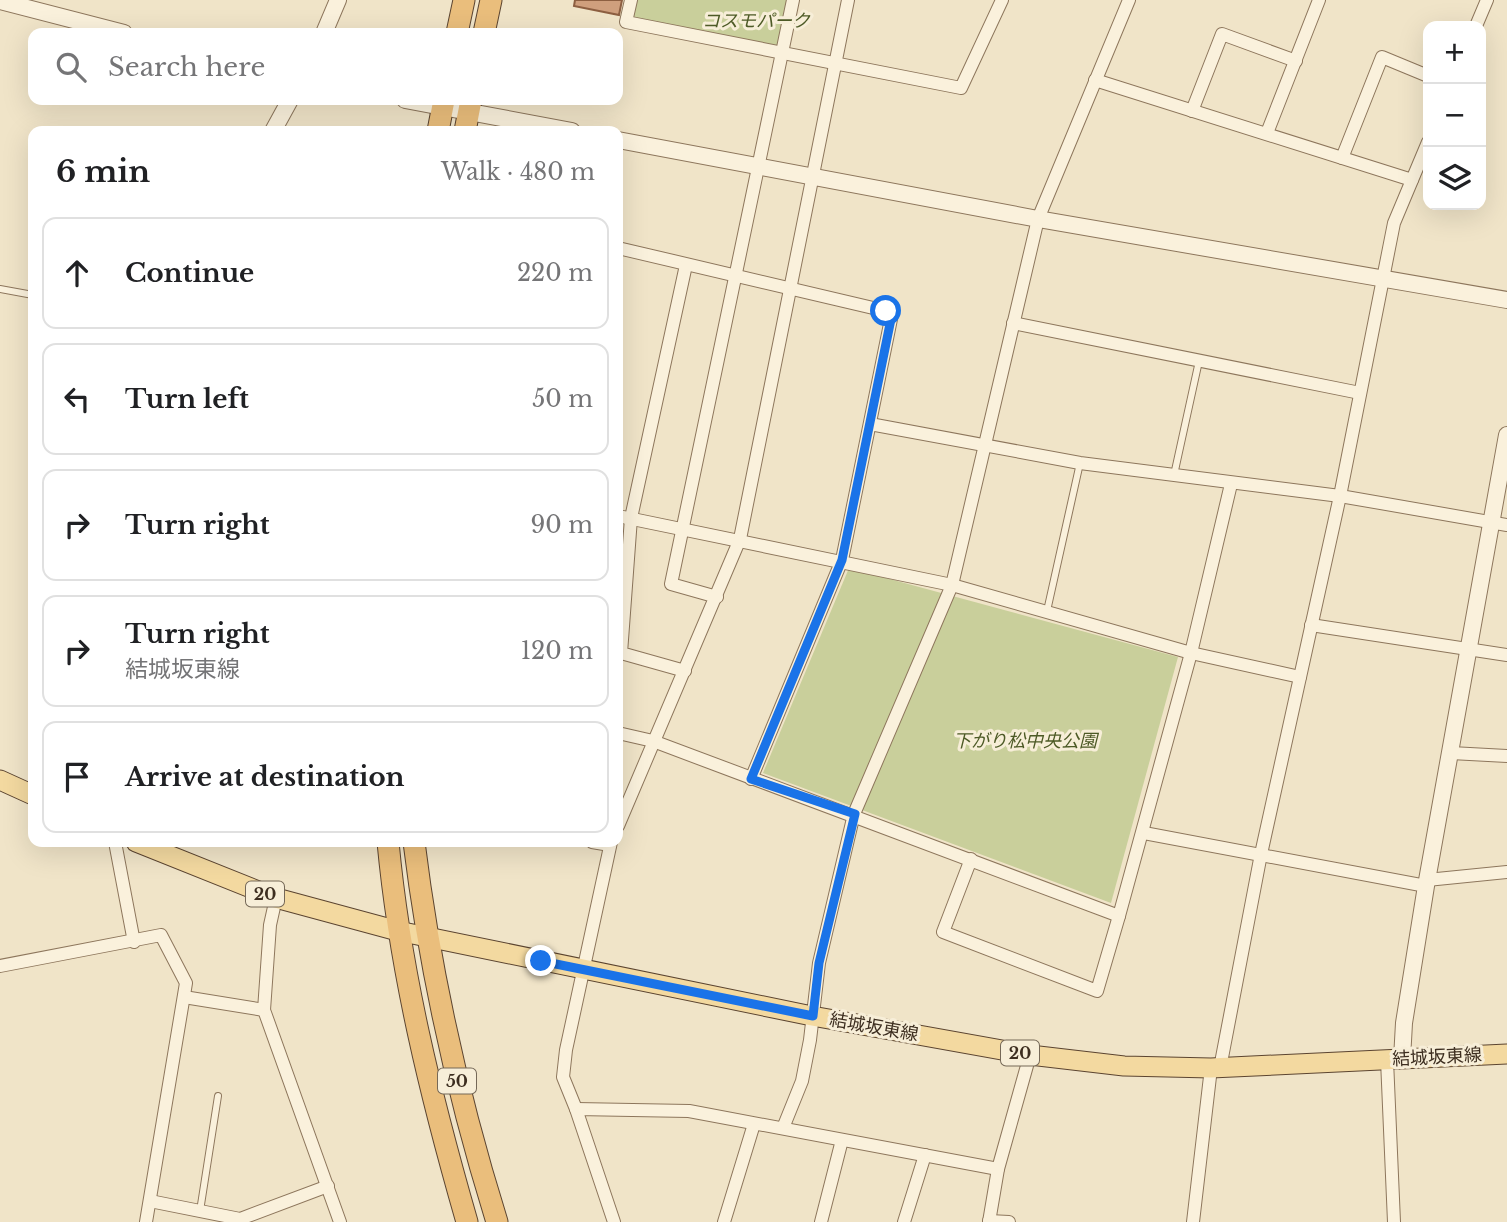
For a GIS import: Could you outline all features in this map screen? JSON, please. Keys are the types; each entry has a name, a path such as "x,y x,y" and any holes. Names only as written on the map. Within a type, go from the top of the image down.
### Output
{"highway":[{"path":"458,28 464,0"},
{"path":"485,28 491,0"},
{"path":"439,126 443,105"},
{"name":"50","path":"389,847 398,931 424,1062 467,1222"},
{"name":"50","path":"415,847 426,937 474,1148 497,1222"}],"main road":[{"path":"0,780 28,793"},
{"name":"結城坂東線","path":"148,847 276,898 398,931 813,1016 1030,1055 1124,1066 1215,1068 1507,1054"}],"street":[{"path":"326,28 338,0"},
{"path":"631,0 626,22 961,88 1002,0"},
{"path":"717,597 671,584 735,276 761,166 793,0"},
{"path":"623,814 740,540 848,0"},
{"path":"783,1128 802,1082 819,963 855,814 952,585 1038,219 1129,0"},
{"path":"1267,133 1319,0"},
{"path":"1478,21 1487,0"},
{"path":"0,1 105,28"},
{"path":"1192,111 1222,34 1296,61"},
{"path":"1342,158 1382,57 1423,74"},
{"path":"1095,80 1412,180"},
{"path":"276,126 287,105"},
{"path":"446,105 469,114 542,126"},
{"path":"623,140 1038,219 1507,300"},
{"path":"1193,1222 1215,1068 1340,496 1382,278 1394,223 1426,147"},
{"path":"623,249 886,311 891,319 842,560 751,779"},
{"path":"623,626 631,518 686,265"},
{"path":"1013,323 1360,393"},
{"path":"870,424 1080,463 1340,496 1499,524"},
{"path":"1394,1222 1394,1060 1404,1023 1426,883 1469,651 1499,524 1507,435"},
{"path":"971,859 943,933 1097,991 1144,834 1231,484"},
{"path":"623,517 842,560 952,585 1191,653 1300,677"},
{"path":"1311,625 1507,655"},
{"path":"623,654 685,671"},
{"path":"623,734 653,741 751,779 855,814 1119,916"},
{"path":"1451,753 1507,756"},
{"path":"1144,834 1426,883 1507,872"},
{"path":"117,847 134,942"},
{"path":"609,847 563,1077 614,1222"},
{"path":"276,898 270,925 264,1010 340,1222"},
{"path":"0,966 161,935 186,983 146,1222"},
{"path":"184,997 264,1010"},
{"path":"1010,1222 989,1221 998,1170 1030,1055"},
{"path":"576,1110 689,1111 998,1170"},
{"path":"724,1222 754,1124"},
{"path":"821,1222 842,1140"},
{"path":"904,1222 925,1156"},
{"path":"150,1201 240,1220 328,1186"}],"lane":[{"path":"0,289 28,294"},
{"path":"1174,476 1199,361"},
{"path":"1047,612 1080,463"},
{"path":"200,1211 218,1096"}],"green space":[{"name":"コスモパーク","path":"634,0 788,0 779,47 630,20"},
{"name":"下がり松中央公園","path":"849,568 1178,657 1111,903 763,773"}],"building":[{"path":"575,0 622,0 619,15 574,6"}],"route":[{"path":"541,961 813,1016 819,963 855,814 751,779 842,560 891,319 886,311"}]}
